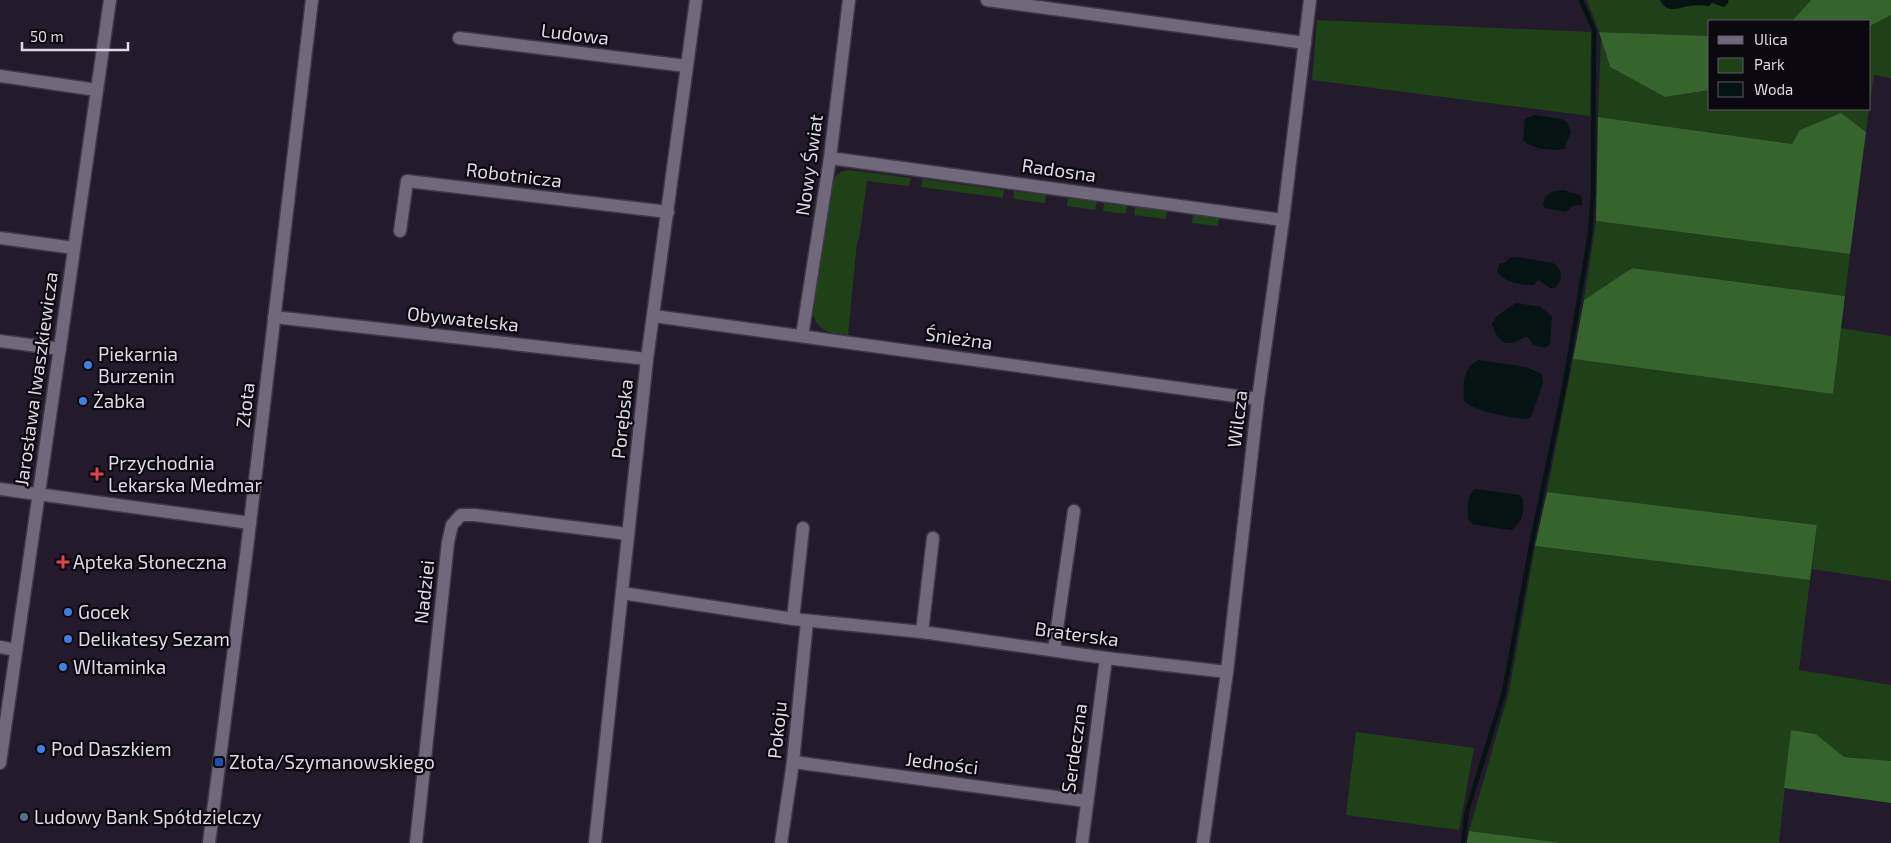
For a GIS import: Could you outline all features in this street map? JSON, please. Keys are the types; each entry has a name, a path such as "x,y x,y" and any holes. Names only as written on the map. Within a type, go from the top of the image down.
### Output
{"street":[{"name":"Jarosława Iwaszkiewicza","path":"0,763 110,0"},
{"name":"Złota","path":"209,843 250,523 312,0"},
{"name":"Porębska","path":"594,843 647,359 696,0"},
{"name":"Nowy Świat","path":"802,336 830,158 849,0"},
{"path":"987,0 1305,43"},
{"name":"Wilcza","path":"1203,843 1227,672 1258,398 1284,220 1310,0"},
{"name":"Ludowa","path":"459,38 686,66"},
{"path":"0,76 97,90"},
{"name":"Radosna","path":"830,158 1284,220"},
{"name":"Robotnicza","path":"400,232 407,182 668,212"},
{"path":"0,238 74,248"},
{"name":"Śnieżna","path":"654,316 1258,398"},
{"name":"Obywatelska","path":"274,317 647,359"},
{"path":"0,341 60,349"},
{"path":"0,489 250,523"},
{"path":"1054,650 1074,511"},
{"name":"Nadziei","path":"416,843 447,552 452,525 461,515 475,514 628,534"},
{"path":"793,619 803,528"},
{"path":"922,632 933,538"},
{"name":"Braterska","path":"622,593 807,621 922,632 1106,658 1227,672"},
{"name":"Pokoju","path":"781,843 793,762 807,621"},
{"path":"0,647 16,650"},
{"name":"Serdeczna","path":"1082,843 1106,658"},
{"name":"Jedności","path":"793,762 1086,801"}],"green space":[{"path":"1587,0 1811,0 1793,20 1708,20 1708,36 1599,32"},
{"path":"1811,0 1891,0 1891,15 1871,25 1871,20 1793,20"},
{"path":"1891,15 1891,78 1874,75 1871,97 1871,25"},
{"path":"1317,20 1591,32 1590,116 1312,80"},
{"path":"1599,32 1708,36 1708,90 1665,97 1610,67"},
{"path":"1601,39 1610,67 1665,97 1708,90 1708,110 1869,110 1866,132 1841,114 1792,144 1598,117"},
{"path":"1841,113 1866,132 1850,254 1596,221 1598,117 1792,144 1800,130"},
{"path":"849,170 911,178 909,186 867,181 857,242 848,335 822,329 813,315 830,190 836,176 841,172"},
{"path":"922,179 1004,190 1003,198 921,187"},
{"path":"1014,191 1046,195 1045,203 1014,199"},
{"path":"1068,198 1097,202 1095,210 1067,206"},
{"path":"1104,203 1127,206 1126,214 1103,211"},
{"path":"1135,207 1167,211 1166,219 1134,215"},
{"path":"1193,215 1219,218 1218,226 1192,223"},
{"path":"1596,221 1850,254 1845,296 1632,268 1584,300"},
{"path":"1632,268 1845,296 1833,394 1573,359 1584,300"},
{"path":"1841,328 1891,336 1891,581 1812,569 1817,525 1547,492 1573,359 1833,394"},
{"path":"1547,492 1817,525 1810,580 1535,546"},
{"path":"1535,546 1810,580 1799,670 1891,685 1891,761 1844,757 1816,734 1791,730 1779,843 1562,843 1469,831 1509,692"},
{"path":"1791,730 1816,734 1844,757 1891,761 1891,803 1784,788"},
{"path":"1356,732 1474,748 1459,830 1346,815"},
{"path":"1469,831 1562,843 1467,843"}],"water":[{"path":"1660,0 1728,0 1729,2 1724,7 1712,3 1709,6 1694,5 1669,9"},
{"path":"1534,115 1561,119 1567,122 1571,132 1564,149 1542,149 1523,140 1525,119"},
{"path":"1564,190 1580,195 1582,205 1573,206 1566,212 1545,208 1543,205 1548,195"},
{"path":"1517,257 1556,265 1561,275 1558,285 1555,288 1550,288 1538,280 1534,285 1519,284 1505,279 1497,272 1499,264 1506,262 1509,258"},
{"path":"1516,303 1541,307 1552,316 1550,344 1548,346 1533,345 1529,338 1526,337 1510,343 1499,339 1492,324 1497,316"},
{"path":"1479,360 1526,367 1542,374 1543,383 1531,417 1526,419 1494,414 1469,405 1464,401 1465,377 1469,367"},
{"path":"1475,489 1520,495 1523,499 1523,513 1516,527 1512,530 1473,524 1468,519 1468,507 1470,496"}],"waterway":[{"path":"1463,843 1467,811 1504,692 1533,536 1565,383 1590,234 1593,193 1594,30 1581,0"}],"place":[{"name":"Piekarnia Burzenin","path":"88,365"},
{"name":"Żabka","path":"83,401"},
{"name":"Przychodnia Lekarska Medmar","path":"97,474"},
{"name":"Apteka Słoneczna","path":"63,562"},
{"name":"Gocek","path":"68,612"},
{"name":"Delikatesy Sezam","path":"68,639"},
{"name":"WItaminka","path":"63,667"},
{"name":"Pod Daszkiem","path":"41,749"},
{"name":"Złota/Szymanowskiego","path":"219,762"},
{"name":"Ludowy Bank Spółdzielczy","path":"24,817"}]}
